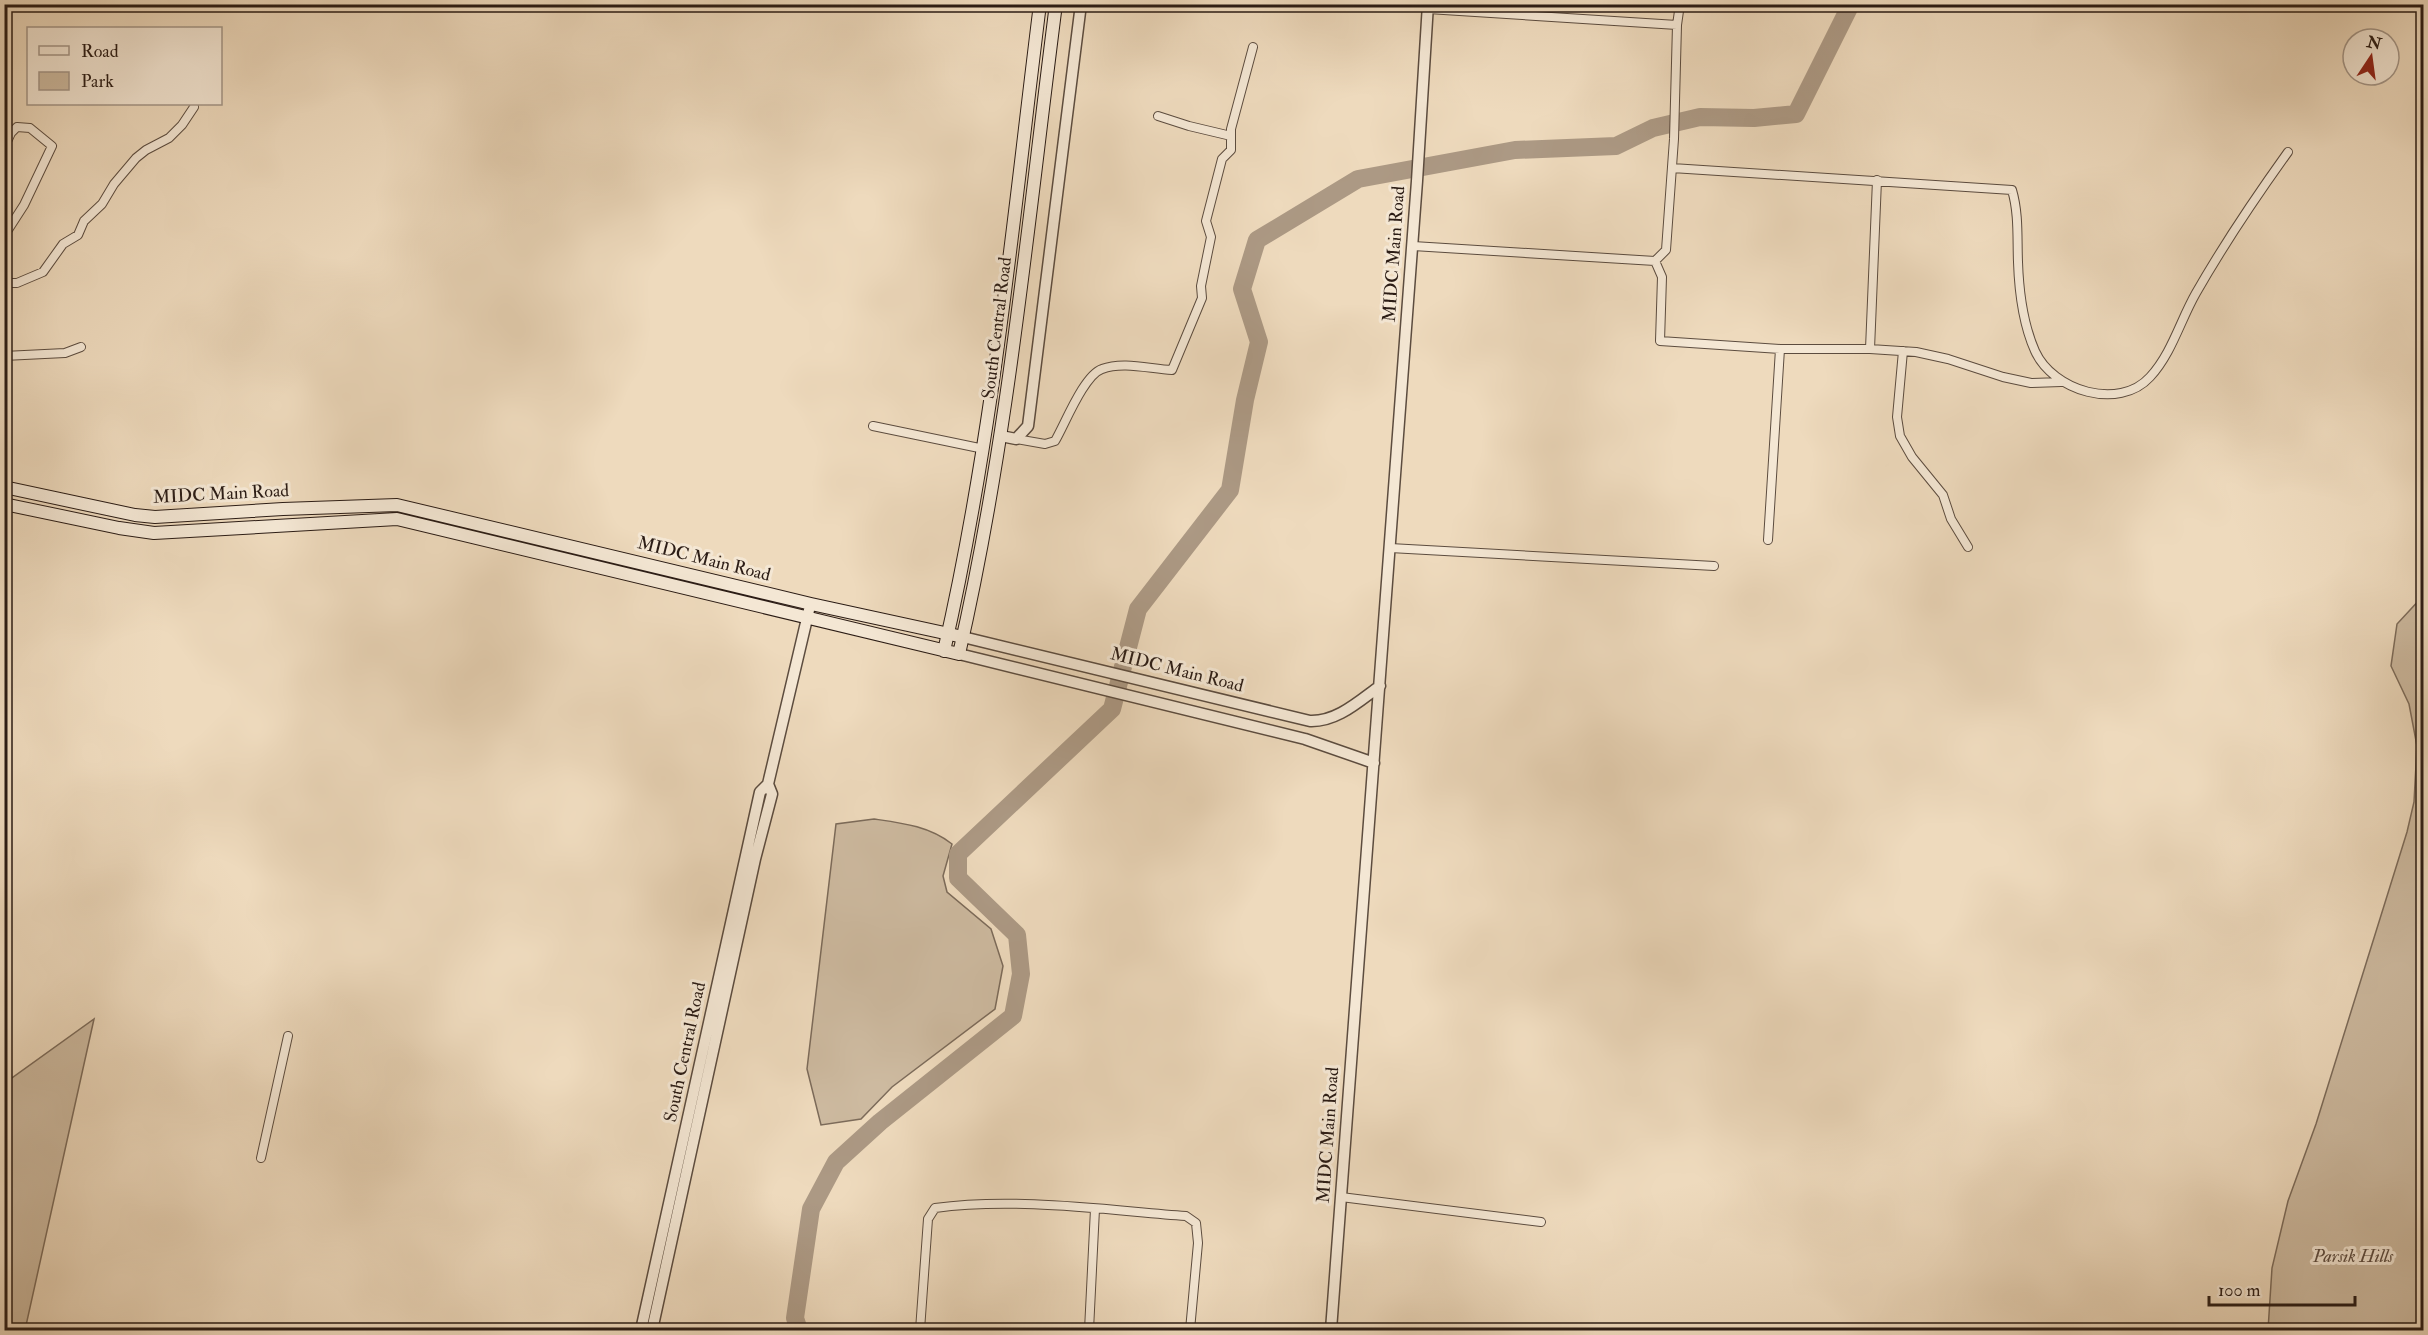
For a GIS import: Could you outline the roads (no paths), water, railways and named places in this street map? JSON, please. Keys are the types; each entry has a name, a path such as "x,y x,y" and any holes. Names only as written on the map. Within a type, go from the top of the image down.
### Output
{"main road":[{"name":"South Central Road","path":"944,651 961,578 984,449 1041,4"},
{"name":"South Central Road","path":"959,654 976,581 1001,436 1056,4"},
{"path":"1036,37 1052,39"},
{"name":"MIDC Main Road","path":"9,488 135,515 155,517 397,505 811,604 963,637"},
{"name":"MIDC Main Road","path":"7,504 119,528 154,532 397,519 959,654"}],"street":[{"path":"1016,439 1028,426 1081,4"},
{"path":"1413,246 1655,261 1666,250 1674,139 1677,25 1680,4"},
{"path":"1428,7 1677,25"},
{"name":"MIDC Main Road","path":"1331,1330 1413,246 1428,7"},
{"path":"1001,436 1045,444 1054,441 1082,388 1100,369 1120,366 1172,370 1202,298 1211,237 1206,221 1222,159 1231,150 1231,129 1253,47"},
{"path":"4,283 17,283 43,272 63,244 78,235 84,222 102,204 114,184 136,158 169,138 195,107"},
{"path":"1158,116 1232,136"},
{"path":"4,148 11,133 18,127 30,128 52,146 24,205 4,236"},
{"path":"1672,168 2012,190 2018,218 2018,264 2023,313 2035,353 2061,382 2076,389 2120,394 2136,389 2150,377 2168,352 2194,296 2213,264 2251,203 2288,152"},
{"path":"1870,349 1877,180"},
{"path":"1655,261 1662,276 1659,341 1780,349 1903,351 1948,359 1979,371 2031,383 2061,382"},
{"path":"4,356 65,353 81,347"},
{"path":"1768,540 1780,349"},
{"path":"1903,351 1897,417 1900,436 1912,457 1943,495 1951,519 1968,547"},
{"path":"873,426 984,449"},
{"path":"7,504 9,488"},
{"path":"1390,548 1714,566"},
{"name":"South Central Road","path":"641,1330 757,803 760,792 768,784 811,604"},
{"name":"MIDC Main Road","path":"963,637 1310,721 1323,721 1341,712 1380,686"},
{"name":"MIDC Main Road","path":"959,654 1305,739 1374,763"},
{"name":"South Central Road","path":"652,1330 745,905 772,794 768,784"},
{"path":"261,1158 288,1036"},
{"path":"1341,1197 1541,1222"},
{"path":"920,1330 928,1219 935,1208 954,1205 1043,1205 1186,1216 1196,1223 1198,1243 1190,1330"},
{"path":"1089,1330 1095,1209"}],"waterway":[{"path":"799,1330 795,1318 811,1209 836,1162 880,1122 1013,1016 1021,974 1017,935 958,878 958,854 1112,709 1138,609 1230,490 1245,400 1259,342 1242,289 1257,240 1358,179 1515,150 1616,146 1653,128 1700,117 1754,118 1796,114 1851,4"}],"park label":[{"name":"Parsik Hills","path":"2353,1256"}]}
